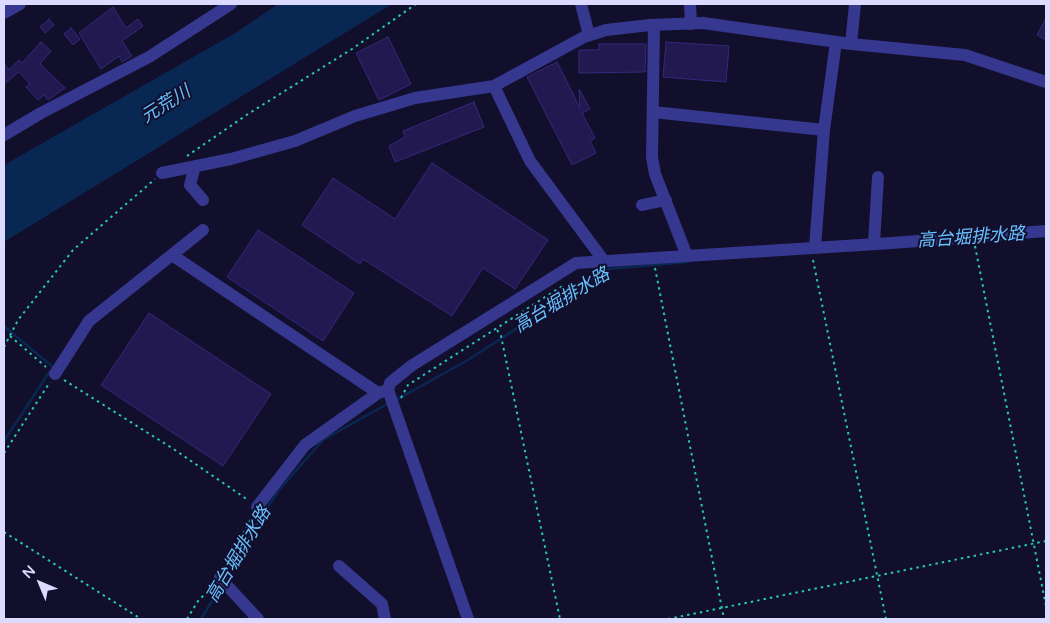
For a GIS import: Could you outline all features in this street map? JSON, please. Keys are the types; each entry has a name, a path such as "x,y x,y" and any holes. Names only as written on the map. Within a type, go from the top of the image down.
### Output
{"street":[{"path":"4,13 20,4"},
{"path":"581,4 589,35"},
{"path":"690,4 691,24"},
{"path":"851,44 855,4"},
{"path":"4,135 41,113 149,57 225,5"},
{"path":"654,24 652,157 655,174 687,256"},
{"path":"162,173 231,159 295,141 355,116 415,98 494,86 589,35 606,30 654,24 691,24 965,56 1046,82"},
{"path":"813,247 824,130 836,42"},
{"path":"494,86 530,161 604,260"},
{"path":"653,112 824,130"},
{"path":"195,166 190,185 203,200"},
{"path":"874,243 878,177"},
{"path":"642,205 666,200"},
{"path":"55,374 89,321 203,230"},
{"path":"257,507 305,445 385,393 390,383 411,366 576,263 1046,231"},
{"path":"172,255 385,393 468,619"},
{"path":"339,566 382,604 385,619"},
{"path":"220,578 258,619"}],"path":[{"path":"973,236 1046,606"},
{"path":"813,247 886,619"},
{"path":"653,258 724,619"},
{"path":"385,393 402,398 408,385 496,330 567,282"},
{"path":"4,347 14,327"},
{"path":"496,330 501,336 560,619"},
{"path":"10,336 55,374 175,450 257,507 220,578 198,601 186,619"},
{"path":"4,453 55,374"},
{"path":"4,532 141,619"},
{"path":"668,619 1046,541"}],"water":[{"name":"元荒川","path":"278,4 392,4 4,242 4,165 237,32"}],"building":[{"path":"113,7 126,28 138,19 143,26 122,41 132,56 122,62 119,56 101,69 79,33"},
{"path":"1046,18 1046,40 1037,35"},
{"path":"49,19 54,25 45,33 40,27"},
{"path":"71,28 80,39 73,45 64,34"},
{"path":"388,37 411,84 379,100 356,53"},
{"path":"41,42 51,51 40,64 65,88 48,100 44,95 38,100 26,87 30,84 19,72 4,84 4,63 9,70 19,60 22,63"},
{"path":"666,42 729,46 726,82 663,77"},
{"path":"599,44 646,44 645,72 579,73 579,50 599,50"},
{"path":"557,62 580,108 579,89 590,109 582,113 595,138 590,141 596,153 572,165 527,77"},
{"path":"474,102 484,127 395,162 389,146 405,137 403,131"},
{"path":"432,163 548,240 515,289 483,268 452,316 363,259 360,264 302,225 333,178 395,219"},
{"path":"258,230 354,293 323,341 227,277"},
{"path":"149,313 271,394 223,466 101,385"}],"waterway":[{"name":"高台堀排水路","path":"396,400 468,360 608,269 688,262"},
{"path":"4,324 5,327 53,367"},
{"path":"4,441 50,371"},
{"name":"高台堀排水路","path":"226,577 234,559 279,490 323,440 389,403"},
{"name":"高台堀排水路","path":"201,619 221,586"}]}
